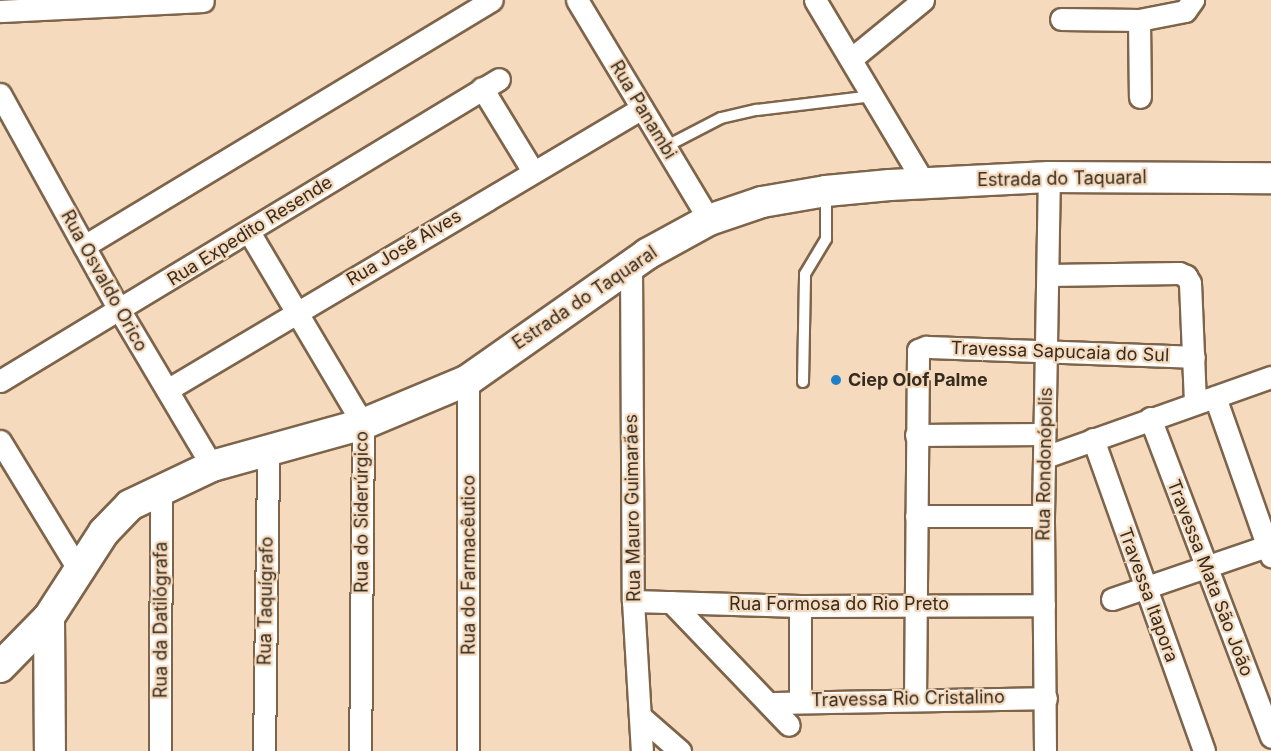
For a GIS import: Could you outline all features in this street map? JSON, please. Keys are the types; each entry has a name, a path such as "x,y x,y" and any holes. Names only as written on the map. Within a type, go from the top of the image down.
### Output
{"street":[{"path":"84,246 492,0"},
{"name":"Rua Panambi","path":"577,0 709,220"},
{"path":"815,0 924,183"},
{"path":"851,59 923,0"},
{"path":"1062,19 1097,9 1139,20 1185,11 1193,0"},
{"path":"0,11 203,1"},
{"path":"1139,20 1140,97"},
{"name":"Rua Expedito Resende","path":"0,381 120,311 491,83 532,171"},
{"name":"Rua Osvaldo Orico","path":"2,103 120,311 212,466"},
{"name":"Rua José Alves","path":"166,390 532,171 642,108"},
{"name":"Estrada do Taquaral","path":"0,667 49,617 110,525 130,505 161,488 212,466 363,424 468,380 631,264 709,220 762,202 826,191 924,183 1049,177 1271,178"},
{"name":"Rua Rondonópolis","path":"1046,751 1043,516 1049,177"},
{"name":"Rua do Siderúrgico","path":"249,232 299,312 363,424 360,751"},
{"name":"Rua Mauro Guimarães","path":"631,264 633,601 642,751"},
{"path":"1048,275 1179,273 1186,276 1190,284 1194,357 1205,400 1269,551 1206,567 1112,599"},
{"name":"Travessa Sapucaia do Sul","path":"916,435 916,357 918,350 926,347 1194,357"},
{"path":"1045,457 1271,377"},
{"name":"Rua do Farmacêutico","path":"468,380 468,751"},
{"name":"Travessa Mata São João","path":"1150,418 1271,737"},
{"path":"915,700 916,435 1044,434"},
{"name":"Travessa Itapora","path":"1093,439 1204,751"},
{"path":"0,441 80,572"},
{"name":"Rua Taquígrafo","path":"264,751 268,450"},
{"name":"Rua da Datilógrafa","path":"160,751 161,488"},
{"path":"916,516 1043,516"},
{"name":"Rua Formosa do Rio Preto","path":"633,601 800,606 1044,605"},
{"path":"671,602 789,725"},
{"path":"800,606 800,701"},
{"path":"49,617 50,751"},
{"name":"Travessa Rio Cristalino","path":"770,704 800,701 1046,698"},
{"path":"641,717 680,751"}],"lane":[{"path":"665,147 721,118 756,110 873,96"},
{"path":"803,382 805,274 826,239 826,191"}],"place":[{"name":"Ciep Olof Palme","path":"836,380"}]}
